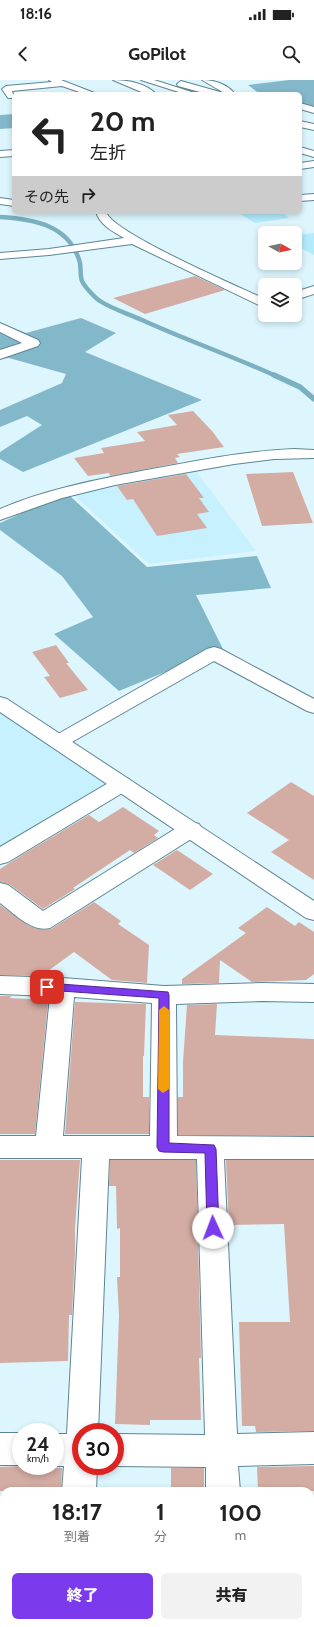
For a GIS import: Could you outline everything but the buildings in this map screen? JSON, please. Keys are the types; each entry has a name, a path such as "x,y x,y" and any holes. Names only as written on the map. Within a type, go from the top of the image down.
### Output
{"main road":[{"path":"0,81 10,80"},
{"path":"117,80 139,87 148,92"},
{"path":"145,80 187,92"},
{"path":"168,80 210,92"},
{"path":"206,80 229,92"},
{"path":"11,96 6,89 57,82 87,92"},
{"path":"302,107 314,110"},
{"path":"302,117 314,120"},
{"path":"302,124 314,127"},
{"path":"0,154 12,153"},
{"path":"302,166 314,164"},
{"path":"302,198 314,197"},
{"path":"0,201 12,202"},
{"path":"102,214 103,218 108,223 134,240 258,301"},
{"path":"0,256 49,252 134,240"},
{"path":"302,294 314,290"},
{"path":"0,327 33,343 0,355"},
{"path":"0,515 22,505 59,492 196,465 256,456 314,454"},
{"path":"58,742 214,653 314,708"},
{"path":"0,703 314,912"},
{"path":"0,857 122,784"},
{"path":"0,891 42,922 190,829"},
{"path":"0,985 63,987 164,995 262,992 314,993"},
{"path":"48,1147 63,987"},
{"path":"163,1147 164,995"},
{"path":"82,1423 96,1146"},
{"path":"0,1147 96,1146 210,1149 314,1148"},
{"path":"210,1149 223,1487"},
{"path":"124,1450 221,1451 314,1448"},
{"path":"0,1449 12,1449"},
{"path":"79,1487 80,1475"}],"shaded area":[{"path":"289,80 314,80 314,108 302,105 302,92 257,92 248,85"},
{"path":"12,114 12,128 0,129 0,115"},
{"path":"240,214 284,214 289,218 255,223"},
{"path":"314,233 314,255 302,249 302,234"},
{"path":"81,318 116,333 85,352 202,400 23,472 0,459 0,452 42,425 27,416 0,427 0,410 62,383 66,374 9,358 0,359 0,323 26,333"},
{"path":"196,471 256,551 149,564 72,493"},
{"path":"70,496 147,567 257,556 271,588 196,595 225,653 170,670 119,691 54,634 93,617 62,576 0,530 0,523 33,508"},
{"path":"0,703 122,784 0,857"}],"waterway":[{"path":"0,217 38,222 59,232 68,240 75,250 80,263 83,283 95,297 105,304 276,376"},
{"path":"274,375 300,387 314,399"}],"slow traffic":[{"path":"163,1089 164,1010"}],"route":[{"path":"47,987 164,995 163,1147 210,1149 213,1228"}]}
